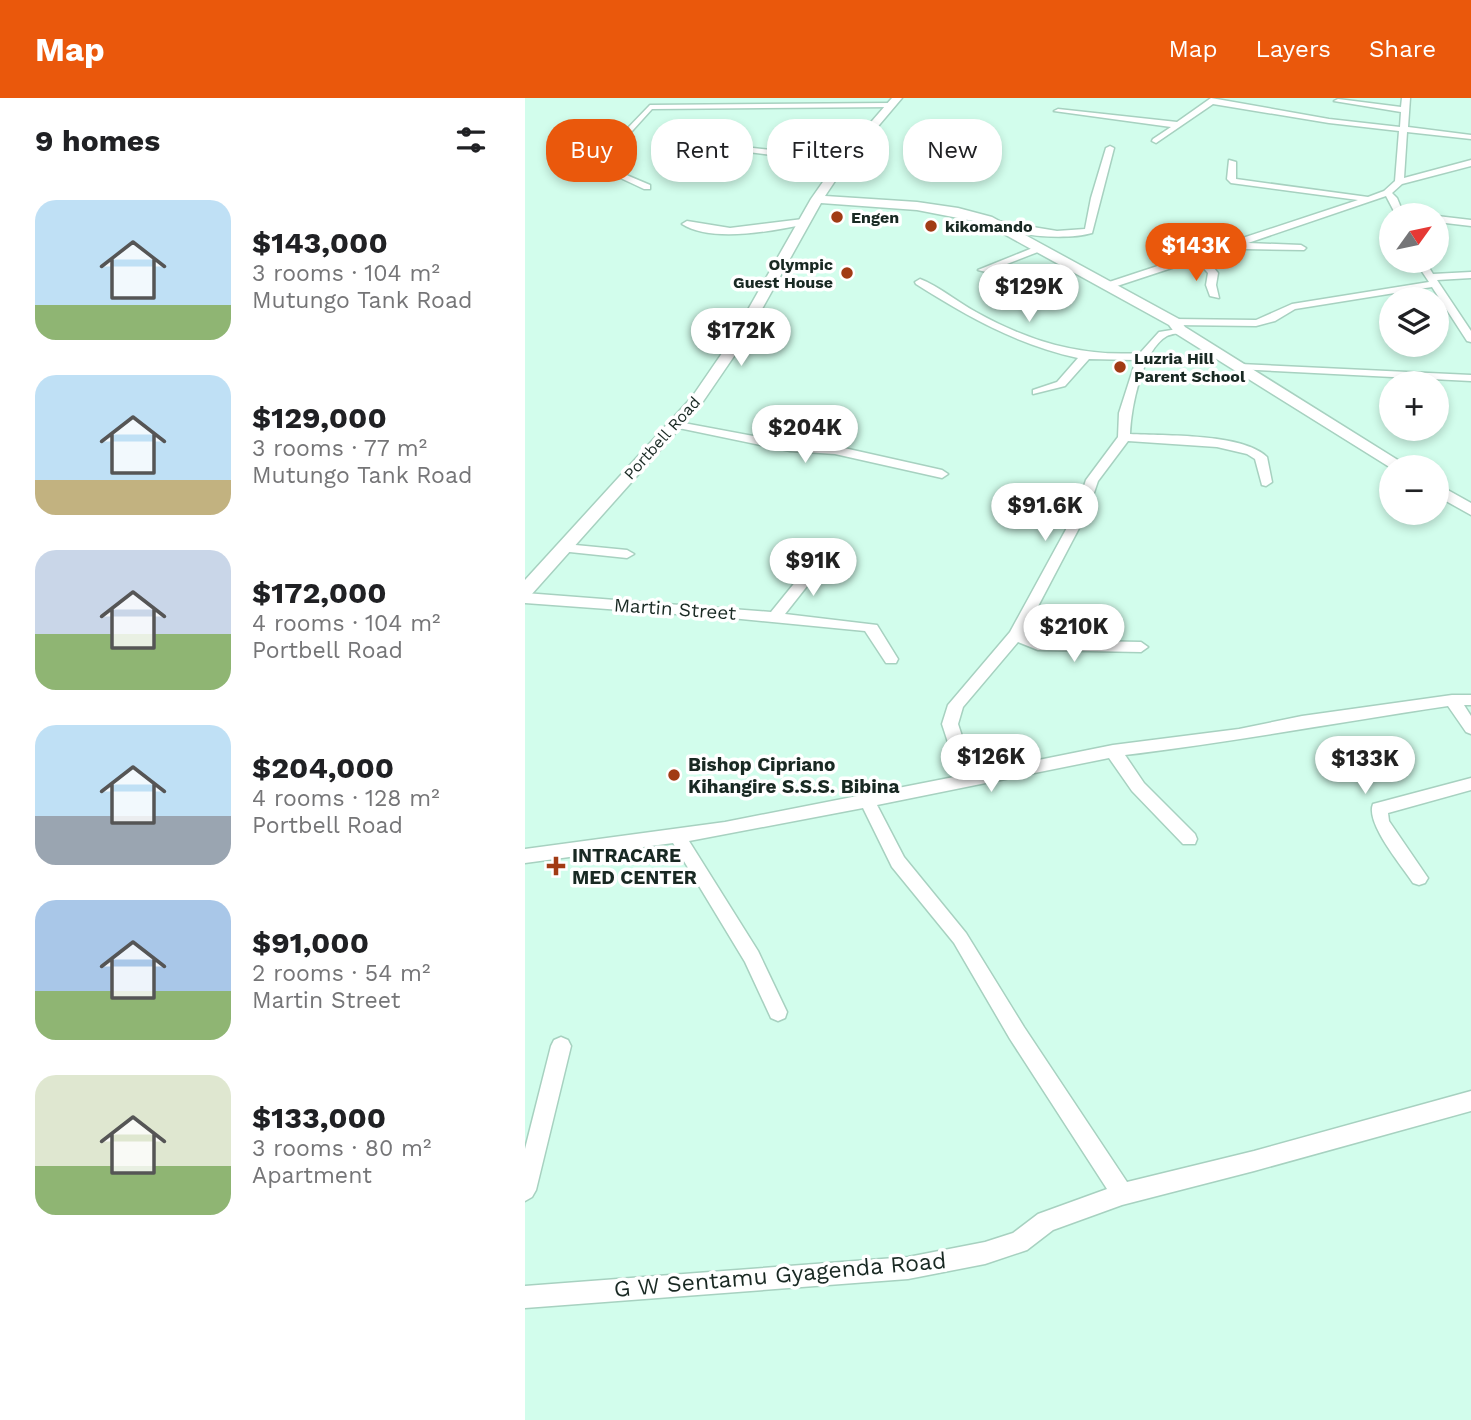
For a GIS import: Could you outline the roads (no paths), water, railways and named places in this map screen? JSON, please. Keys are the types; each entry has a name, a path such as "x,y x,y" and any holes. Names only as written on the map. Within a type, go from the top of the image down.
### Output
{"main road":[{"name":"Portbell Road","path":"879,119 894,101"},
{"name":"Portbell Road","path":"525,591 697,400 720,369 828,182"},
{"path":"817,198 929,207 958,212 997,224 1177,326 1382,455"},
{"path":"1449,496 1471,510"}],"street":[{"path":"1399,183 1406,98"},
{"path":"1156,141 1213,99 1318,119 1471,136 1471,123"},
{"path":"647,187 610,173 601,167 600,162 650,107 894,101"},
{"path":"1338,101 1403,110"},
{"path":"1058,111 1178,125"},
{"path":"997,224 1058,233 1080,234 1089,231 1095,198 1110,148"},
{"path":"1232,162 1231,179 1234,181 1369,199"},
{"path":"1107,286 1235,246 1387,193 1399,183 1471,163"},
{"path":"1446,171 1471,174"},
{"path":"1387,193 1395,203"},
{"path":"1449,220 1471,223"},
{"path":"687,224 725,231 803,222"},
{"path":"1235,246 1301,248"},
{"path":"983,270 1040,248"},
{"path":"1199,257 1213,273 1211,285 1215,296"},
{"path":"1428,273 1469,332"},
{"path":"968,780 950,724 951,715 956,705 1016,635 1081,513 1092,480 1114,454 1124,437 1127,403 1139,376 1143,356 1163,334 1177,326 1256,323 1271,319 1292,307 1471,275"},
{"path":"921,282 954,303 1038,346 1087,355 1143,356"},
{"path":"1037,392 1061,384 1087,355"},
{"path":"1240,367 1471,378"},
{"path":"673,424 790,447 835,450 942,474"},
{"path":"1124,437 1230,446 1253,452 1261,457 1266,482"},
{"path":"565,548 627,554"},
{"path":"775,617 823,557"},
{"name":"Martin Street","path":"525,598 869,627 891,659"},
{"path":"1016,635 1038,645 1141,647"},
{"path":"525,856 726,829 1113,751 1239,735 1302,722 1471,699"},
{"path":"1452,700 1471,728"},
{"path":"1113,751 1138,787 1189,839"},
{"path":"1419,878 1381,822 1379,809 1471,784"},
{"path":"867,800 898,862 960,938 1017,1033 1122,1194"},
{"path":"676,834 752,957 778,1013"},
{"path":"525,1190 561,1046"},
{"name":"G W Sentamu Gyagenda Road","path":"525,1297 908,1268 985,1253 1019,1242 1046,1222 1122,1194 1254,1161 1471,1101"}],"place":[{"name":"Engen","path":"837,217"},
{"name":"kikomando","path":"931,226"},
{"name":"Olympic Guest House","path":"847,273"},
{"name":"Luzria Hill Parent School","path":"1120,367"},
{"name":"Bishop Cipriano Kihangire S.S.S. Bibina","path":"674,775"},
{"name":"INTRACARE MED CENTER","path":"556,866"}]}
